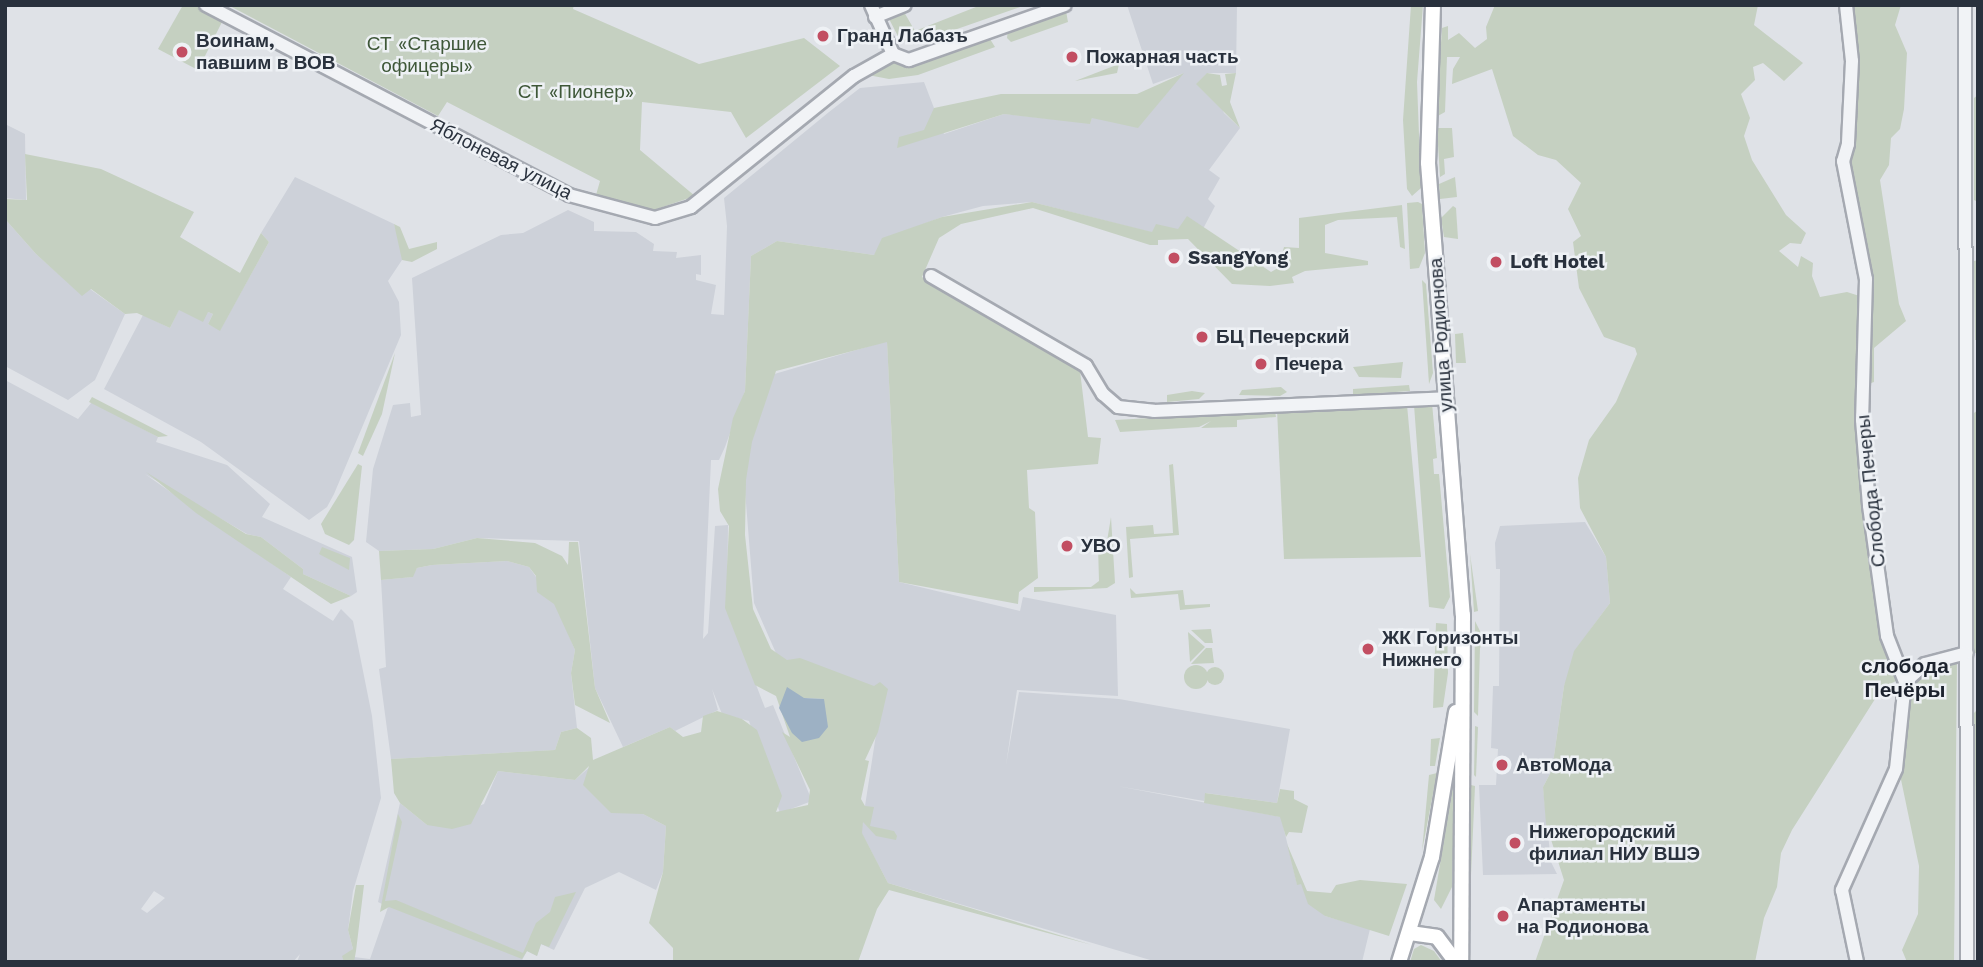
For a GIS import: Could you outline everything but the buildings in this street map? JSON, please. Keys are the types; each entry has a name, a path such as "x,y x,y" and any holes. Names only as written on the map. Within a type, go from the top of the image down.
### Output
{"main road":[{"name":"улица Родионова","path":"1433,5 1427,123 1464,665 1459,962"},
{"name":"улица Родионова","path":"1399,962 1410,933 1442,807 1464,665"},
{"path":"1410,933 1437,937 1459,962"}],"street":[{"name":"Яблоневая улица","path":"206,5 569,195 655,218 691,207 855,76 893,54"},
{"path":"905,5 873,11 893,54 909,60 1065,5"},
{"name":"Слобода Печеры","path":"1846,5 1852,61 1848,144 1843,161 1867,293 1862,420 1887,636 1905,682 1896,769 1842,890 1857,962"},
{"path":"1965,5 1967,962"},
{"path":"931,276 1086,366 1103,394 1118,407 1154,411 1446,398"},
{"path":"1905,682 1925,664 1967,653"}],"shaded area":[{"path":"1127,5 1237,5 1236,73 1207,73 1224,113 1240,128 1209,170 1220,178 1208,199 1215,206 1204,227 1165,236 1032,202 983,206 942,217 916,227 874,255 777,241 751,256 745,391 719,460 711,460 703,639 708,633 715,526 728,525 727,609 765,708 773,705 812,801 780,813 749,721 722,714 712,689 718,710 675,731 670,727 623,747 595,688 579,541 477,538 433,549 379,551 366,542 373,469 393,405 410,403 411,417 421,415 412,278 501,235 523,233 568,210 594,222 594,231 636,232 654,244 653,251 677,252 676,258 701,255 701,275 696,274 696,280 716,285 711,314 724,315 727,226 724,198 860,88 924,82 944,134 1004,114 1090,123 1092,118 1184,73 1153,84"},
{"path":"5,124 25,134 26,200 5,198"},
{"path":"295,177 394,224 402,249 402,260 388,281 399,302 401,335 334,494 327,507 309,520 201,442 104,389 143,315 170,328 179,309 208,312 213,314 208,324 220,330 269,242 261,233"},
{"path":"5,219 36,254 82,295 90,289 125,314 95,380 68,400 5,366"},
{"path":"887,341 899,582 1020,611 1023,597 1116,615 1118,696 1017,690 1006,765 1019,692 1119,699 1290,729 1277,803 1206,793 1204,801 1117,786 1281,817 1297,884 1301,883 1325,916 1370,929 1362,962 1157,962 888,883 861,832 883,689 779,660 754,603 742,453 771,375"},
{"path":"5,380 78,419 92,402 158,437 156,442 227,465 270,504 262,517 352,557 357,592 351,596 303,574 303,569 261,537 247,534 145,474 291,577 283,589 333,621 341,609 353,621 372,716 381,798 353,891 348,930 353,949 344,962 297,962 300,954 293,962 5,962","holes":["154,891 165,898 147,913 141,909"]},
{"path":"1585,522 1606,557 1610,603 1590,630 1564,686 1552,770 1543,787 1551,862 1557,874 1483,875 1479,785 1496,785 1498,749 1491,748 1493,686 1499,686 1500,569 1496,569 1495,543 1500,526"},
{"path":"507,561 529,567 556,605 575,650 571,673 577,728 561,732 555,750 391,759 379,669 386,667 381,580 412,577 417,568 432,565"},
{"path":"593,764 643,814 666,826 663,872 656,890 619,872 585,888 554,950 541,944 537,956 527,951 521,962 353,962 354,957 370,959 388,907 378,902 400,803 427,825 484,804 498,771 575,780"}],"green space":[{"path":"183,5 195,5 223,20 198,70 158,49"},
{"name":"СТ «Пионер»","path":"228,5 574,5 573,9 699,64 804,38 840,66 746,138 731,112 642,102 640,150 695,196 651,211 596,195 600,181 447,102 438,116"},
{"path":"981,5 1026,5 914,44 900,40 888,17 904,12 915,31"},
{"path":"1411,5 1423,5 1417,82 1421,188 1412,196 1407,189 1403,120"},
{"path":"1495,5 1758,5 1754,25 1803,63 1784,81 1763,63 1753,67 1755,80 1741,94 1750,118 1744,136 1752,160 1786,215 1806,233 1801,244 1790,243 1779,251 1798,267 1801,256 1813,263 1812,276 1820,297 1847,292 1869,299 1847,180 1848,5 1901,5 1895,25 1907,53 1904,109 1900,129 1891,138 1889,165 1880,180 1899,304 1906,321 1874,348 1874,382 1868,384 1869,397 1855,422 1882,620 1898,680 1882,688 1792,830 1781,853 1777,887 1764,918 1755,962 1535,962 1564,880 1546,824 1543,787 1552,770 1564,686 1574,651 1610,603 1606,557 1580,508 1578,478 1589,440 1616,402 1637,354 1635,348 1604,337 1579,288 1573,242 1581,236 1568,209 1581,183 1556,160 1538,155 1513,136 1492,69 1452,84 1453,69 1460,57 1447,57 1445,112 1436,117 1442,28 1448,26 1448,40 1459,33 1475,48 1487,39 1486,27"},
{"path":"1066,11 1068,22 1011,42 1007,38 1008,30"},
{"path":"990,39 995,47 918,75 889,79 868,75 889,61 905,65"},
{"path":"1119,64 1117,73 1075,81"},
{"path":"1184,73 1138,128 1092,118 1090,124 1004,114 897,148 899,137 924,130 934,108 1001,94 1137,94"},
{"path":"1207,73 1220,75 1222,86 1227,85 1225,74 1236,73 1230,102 1240,128 1196,84"},
{"path":"1978,95 1978,202 1974,200 1974,98"},
{"path":"1437,128 1452,128 1454,157 1444,159 1445,174 1440,177"},
{"path":"25,154 101,169 194,212 180,237 240,273 261,233 269,242 220,331 208,324 213,314 208,312 203,322 179,310 170,328 137,313 125,314 91,289 82,296 36,254 5,219 5,199 27,200"},
{"path":"1455,177 1457,197 1440,199 1439,184"},
{"path":"1032,202 1152,232 1156,224 1178,229 1187,216 1271,272 1278,268 1284,247 1299,248 1299,218 1402,205 1405,249 1400,247 1397,217 1338,220 1325,225 1325,253 1368,261 1368,265 1305,271 1292,277 1294,283 1270,286 1232,284 1188,239 1158,240 1158,245 1150,245 1033,208 961,224 939,238 922,277 1080,371 1088,437 1101,438 1098,464 1027,470 1029,508 1035,512 1038,578 1019,592 1018,604 899,582 887,342 776,371 752,442 746,480 745,535 753,609 771,649 787,660 800,658 874,686 880,682 888,689 878,732 865,760 869,761 861,799 865,806 874,807 870,826 894,831 897,836 896,840 876,836 863,822 862,833 888,883 1092,945 889,890 877,909 858,962 673,962 673,948 649,923 663,872 666,826 643,814 611,813 583,785 589,766 575,780 498,771 471,824 452,829 427,825 400,803 394,793 391,759 555,750 561,732 577,728 591,738 593,760 670,727 683,737 701,732 703,716 717,711 742,719 757,730 782,796 776,812 808,805 810,790 782,732 790,737 776,696 755,685 725,608 729,526 720,511 718,489 733,418 745,391 751,256 777,241 874,255 882,238 942,217","holes":["804,698 824,699 792,733"]},
{"path":"1407,203 1422,204 1425,253 1419,268 1410,269"},
{"path":"1453,206 1456,208 1458,239 1444,237 1441,218"},
{"path":"394,224 400,227 409,249 437,242 437,249 412,262 402,260"},
{"path":"1978,260 1978,340 1975,340 1974,261"},
{"path":"1422,280 1426,284 1433,373 1429,384"},
{"path":"1463,333 1466,363 1456,363 1455,334"},
{"path":"395,353 382,414 363,456 358,453"},
{"path":"1403,362 1401,378 1359,377 1353,367"},
{"path":"1409,385 1410,391 1353,395 1353,389"},
{"path":"1281,387 1287,392 1280,396 1239,395 1242,390"},
{"path":"1192,391 1205,393 1199,399 1167,402 1167,395"},
{"path":"92,397 168,436 158,437 89,402"},
{"path":"1432,403 1437,458 1433,459 1434,474 1439,474 1450,597 1444,609 1429,607 1414,405"},
{"path":"1407,405 1421,557 1284,559 1277,410"},
{"path":"1978,410 1977,654 1973,652 1974,413"},
{"path":"1275,411 1276,417 1237,420 1237,427 1201,428 1211,421 1199,427 1120,432 1115,420"},
{"path":"358,464 362,466 354,540 349,545 325,534 321,524"},
{"path":"1173,464 1179,535 1130,539 1133,577 1129,578 1126,527 1153,525 1154,534 1173,533 1169,465"},
{"path":"146,472 246,534 261,537 303,569 303,574 351,596 331,604 196,513"},
{"path":"1111,517 1115,583 1107,588 1034,592 1034,587 1091,587 1099,581 1098,546 1107,541"},
{"path":"477,538 535,543 562,556 568,565 569,542 578,542 595,688 610,723 575,705 571,673 575,650 554,604 537,592 536,576 529,567 507,561 432,565 417,568 413,577 381,580 379,551 433,549"},
{"path":"322,547 350,558 349,570 319,554"},
{"path":"1470,554 1478,611 1474,612"},
{"path":"1130,588 1136,594 1183,590 1185,605 1210,604 1210,607 1180,610 1178,594 1131,598"},
{"path":"1475,621 1485,641 1480,648 1478,716 1474,712"},
{"path":"1436,623 1447,624 1448,673 1443,707 1433,708"},
{"path":"1211,629 1213,643 1205,643 1191,630"},
{"path":"1188,632 1205,647 1190,662"},
{"path":"1206,648 1212,648 1214,663 1191,664"},
{"path":"1957,660 1954,962 1907,962 1902,950 1918,914 1919,866 1899,770 1906,688 1926,669"},
{"path":"1196,665 1207,672 1208,677 1201,688 1196,689 1185,682 1184,677 1191,666"},
{"path":"1215,667 1221,670 1224,676 1221,682 1215,685 1209,682 1206,676 1209,670"},
{"path":"1978,709 1978,955 1974,713"},
{"path":"1475,726 1478,727 1476,777 1474,775"},
{"path":"1440,738 1435,766 1430,766 1431,739"},
{"path":"1456,769 1452,887 1441,909 1434,900"},
{"path":"1437,773 1422,851 1429,775"},
{"path":"1471,785 1475,786 1471,875"},
{"path":"1280,789 1294,791 1294,799 1308,806 1302,833 1289,832 1286,837 1280,817 1204,803 1205,793 1277,803"},
{"path":"398,814 402,822 385,901 396,900 523,953 536,923 550,912 555,897 576,892 549,947 541,944 537,956 527,951 522,959 389,907 380,912"},
{"path":"1287,844 1307,891 1331,893 1336,885 1360,880 1407,884 1389,936 1325,916 1308,904 1301,884 1297,885"},
{"path":"356,885 364,885 356,951 354,962 344,962 342,956 353,949 348,930"},
{"path":"1421,945 1434,951 1442,962 1410,962 1414,949"}],"water":[{"path":"787,687 804,698 824,699 828,727 819,738 802,742 792,733 779,708"}],"place":[{"name":"Гранд Лабазъ","path":"823,36"},
{"name":"Воинам, павшим в ВОВ","path":"182,52"},
{"name":"Пожарная часть","path":"1072,57"},
{"name":"SsangYong","path":"1174,258"},
{"name":"Loft Hotel","path":"1496,262"},
{"name":"БЦ Печерский","path":"1202,337"},
{"name":"Печера","path":"1261,364"},
{"name":"УВО","path":"1067,546"},
{"name":"ЖК Горизонты Нижнего","path":"1368,649"},
{"name":"АвтоМода","path":"1502,765"},
{"name":"Нижегородский филиал НИУ ВШЭ","path":"1515,843"},
{"name":"Апартаменты на Родионова","path":"1503,916"}],"district":[{"name":"слобода Печёры","path":"1905,678"}],"park label":[{"name":"СТ «Старшие офицеры»","path":"427,55"}]}
